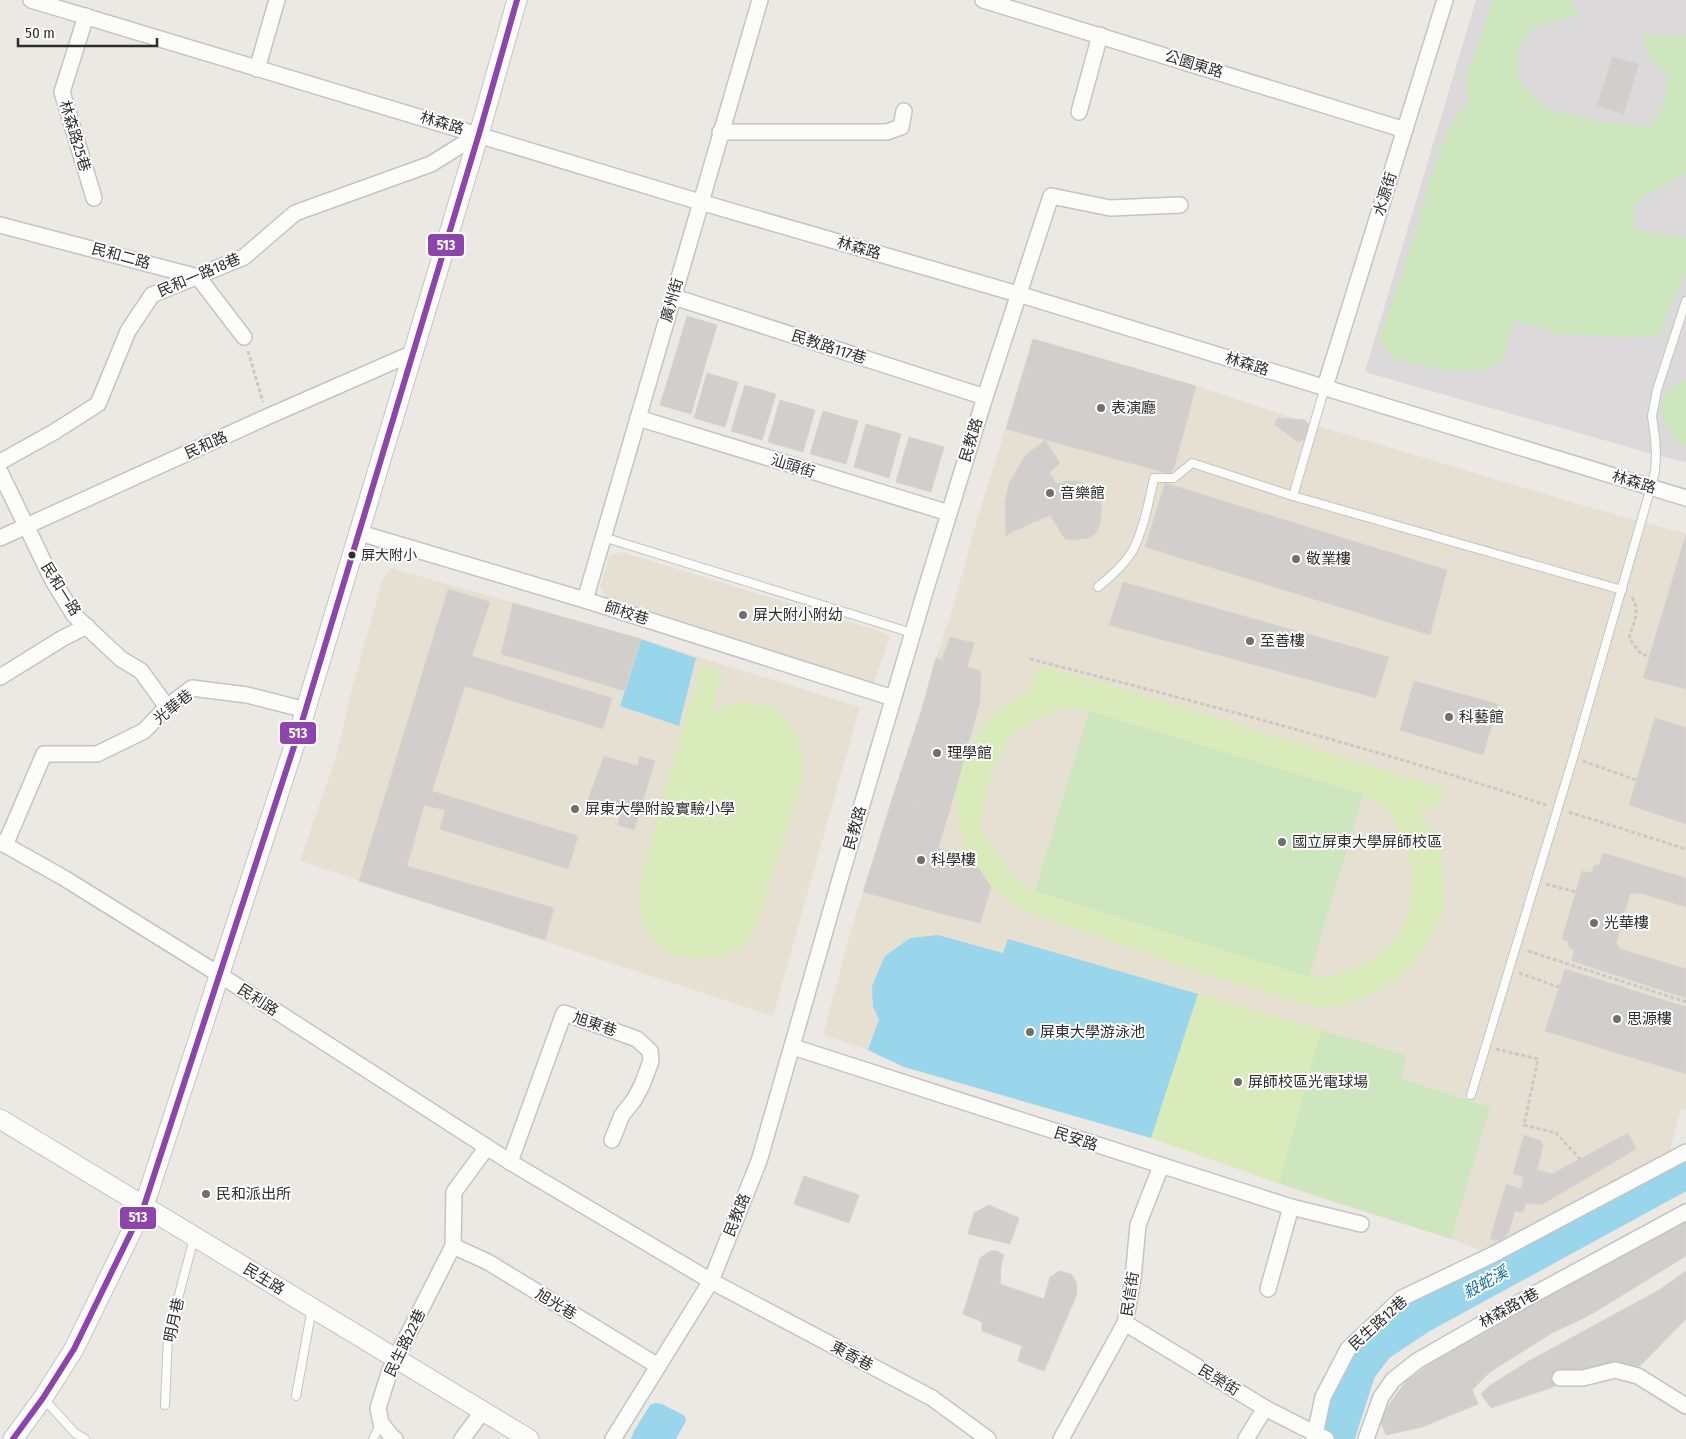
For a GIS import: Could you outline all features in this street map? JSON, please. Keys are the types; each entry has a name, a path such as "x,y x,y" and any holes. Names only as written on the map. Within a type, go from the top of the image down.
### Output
{"street":[{"name":"林森路","path":"31,0 700,202 1018,294 1686,498"},
{"path":"257,69 277,0"},
{"path":"13,1439 43,1398 74,1349 144,1206 306,710 479,134 516,0"},
{"name":"廣州街","path":"585,600 760,0"},
{"name":"公園東路","path":"983,0 1405,130"},
{"name":"水源街","path":"1325,387 1445,0"},
{"name":"林森路25巷","path":"86,16 62,92 94,198"},
{"path":"1079,112 1100,35"},
{"path":"720,132 887,132 901,127 904,111"},
{"name":"民和一路18巷","path":"0,462 54,432 98,404 128,331 152,295 244,257 295,213 431,164 479,134"},
{"name":"民教路","path":"613,1439 711,1281 760,1161 892,698 985,397 1051,196 1110,208 1180,205"},
{"name":"民和二路","path":"0,225 198,277"},
{"path":"198,277 244,337"},
{"name":"民教路117巷","path":"674,297 985,397"},
{"name":"民和路","path":"0,538 413,353"},
{"name":"汕頭街","path":"638,418 949,513"},
{"name":"民和一路","path":"0,472 52,579 74,615 121,659 141,671 167,707"},
{"name":"師校巷","path":"360,533 585,600 892,698"},
{"path":"0,677 63,638 87,626"},
{"name":"光華巷","path":"3,844 44,754 97,754 144,731 167,707 192,688 247,695 306,710"},
{"name":"民利路","path":"3,844 220,975 487,1147"},
{"name":"旭東巷","path":"510,1162 564,1013 637,1039 650,1051 651,1061 642,1085 634,1100 622,1115 612,1140"},
{"name":"民安路","path":"793,1047 1292,1207 1361,1224"},
{"name":"民生路","path":"0,1119 529,1439"},
{"path":"453,1246 454,1192 487,1147 711,1281"},
{"name":"民生路12巷","path":"1318,1437 1323,1397 1348,1349 1402,1298 1494,1254 1686,1152"},
{"name":"民信街","path":"1061,1439 1125,1323 1133,1279 1138,1225 1161,1166"},
{"path":"1268,1289 1292,1207"},
{"name":"林森路1巷","path":"1366,1439 1381,1397 1393,1380 1416,1361 1686,1212"},
{"name":"民生路22巷","path":"381,1423 378,1408 395,1358 432,1290 453,1246"},
{"name":"旭光巷","path":"453,1246 488,1262 658,1366"},
{"name":"東香巷","path":"711,1281 932,1398 988,1439"},
{"name":"民榮街","path":"1125,1323 1318,1437"},
{"path":"1560,1378 1583,1378 1615,1370 1638,1376 1686,1406"},
{"path":"1246,1439 1266,1408"},
{"path":"462,1439 483,1411"},
{"path":"381,1423 395,1439"}],"lane":[{"path":"1471,1095 1558,809 1651,487 1656,455 1652,416 1657,390 1686,301"},
{"path":"1293,496 1325,387"},
{"path":"1098,587 1122,564 1133,550 1154,478 1174,478 1192,463 1293,496 1622,590"},
{"path":"603,537 912,633"},
{"name":"明月巷","path":"165,1405 168,1336 194,1237"},
{"path":"296,1396 312,1308"},
{"path":"43,1398 75,1433 85,1439"},
{"path":"373,1439 381,1423"}],"path":[{"path":"244,337 260,394 269,416"},
{"path":"1622,590 1630,594 1636,603 1637,613 1629,638 1641,654 1650,656"},
{"path":"1030,659 1240,712 1446,772 1686,849"},
{"path":"1573,758 1636,780"},
{"path":"1536,881 1576,892"},
{"path":"1515,947 1686,1002"},
{"path":"1509,970 1559,987"},
{"path":"1486,1047 1538,1059 1524,1125 1556,1133 1580,1159"}],"shaded area":[{"path":"1476,0 1686,0 1686,462 1365,372"},
{"name":"國立屏東大學屏師校區","path":"1033,339 1196,386 1315,425 1578,504 1686,534 1686,1109 1681,1108 1670,1150 1485,1252 1451,1239 1311,1195 1151,1138 904,1067 868,1050 823,1035 851,930 921,712 976,523"},
{"name":"屏大附小附幼","path":"622,552 880,631 890,637 874,683 607,599 600,587 610,555"},
{"name":"屏東大學附設實驗小學","path":"391,568 641,639 860,707 773,1016 300,861 336,757 353,685 383,578"}],"green space":[{"path":"1493,0 1571,0 1578,15 1535,27 1518,45 1518,79 1543,107 1598,122 1650,127 1665,102 1668,76 1648,57 1642,35 1686,36 1686,175 1636,202 1632,229 1686,238 1686,271 1658,337 1564,335 1514,321 1502,362 1480,370 1445,370 1392,358 1379,340 1403,272 1434,167 1448,129 1460,112 1469,105 1465,80"},
{"path":"1686,379 1686,445 1678,443 1662,419 1663,394"},
{"path":"701,666 722,672 711,712 731,703 754,703 775,708 793,726 801,749 803,778 755,931 745,944 732,952 709,957 688,958 679,956 662,947 649,933 641,916 640,893 647,856"},
{"path":"1038,666 1097,681 1445,789 1435,811 1418,807 1442,853 1444,910 1422,953 1398,979 1366,997 1339,1006 1320,1008 1205,974 1032,914 1009,902 991,887 964,847 955,792 965,752 988,719 1028,693","holes":["1064,708 1089,711 1363,794 1391,814 1402,838 1413,876 1410,908 1401,933 1385,951 1361,965 1329,977 1309,977 1035,891 1028,887 1021,882 1000,858 984,833 982,821 983,808 989,781 1000,754 1018,730 1037,719"]},
{"path":"1089,711 1363,794 1309,977 1035,891"},
{"name":"屏師校區光電球場","path":"1198,994 1321,1030 1279,1183 1151,1138"},
{"path":"1321,1030 1406,1055 1401,1079 1490,1107 1451,1239 1279,1183"}],"water":[{"path":"641,639 696,658 679,726 620,706"},
{"name":"屏東大學游泳池","path":"938,935 1003,953 1008,939 1198,994 1151,1138 904,1067 868,1050 879,1019 873,1007 872,986 885,956 910,938"},
{"path":"655,1403 662,1404 685,1416 686,1421 676,1439 631,1439 650,1405"}],"building":[{"path":"1612,57 1639,64 1624,114 1597,106"},
{"path":"687,316 717,325 704,369 674,360"},
{"name":"表演廳","path":"1033,339 1196,386 1175,465 1170,474 1006,429"},
{"path":"674,360 704,369 691,414 660,405"},
{"path":"707,373 738,382 725,427 694,418"},
{"path":"745,385 776,394 762,440 731,431"},
{"path":"780,400 815,410 803,452 768,442"},
{"path":"823,411 858,421 846,464 810,454"},
{"path":"1278,418 1305,420 1311,428 1307,439 1298,442 1275,425"},
{"path":"866,424 901,434 889,478 854,467"},
{"path":"909,437 944,447 931,492 896,482"},
{"name":"音樂館","path":"1045,440 1060,463 1049,473 1057,484 1068,481 1080,481 1090,488 1102,506 1100,523 1096,533 1089,538 1065,539 1050,515 1010,533 1006,537 1005,503 1009,483 1025,456"},
{"name":"敬業樓","path":"1165,483 1447,570 1430,635 1145,547"},
{"path":"1686,534 1686,689 1643,678"},
{"name":"至善樓","path":"1123,582 1389,657 1376,698 1109,625"},
{"path":"448,589 490,602 472,656 612,698 603,729 465,686 432,791 578,836 568,869 440,829 445,810 424,805 407,866 554,908 545,940 359,881"},
{"path":"513,603 641,639 625,691 501,654"},
{"path":"950,637 974,643 967,668 942,659"},
{"name":"理學館","path":"936,658 981,671 980,702 950,809 894,793 921,712"},
{"name":"科藝館","path":"1414,681 1498,704 1483,755 1400,730"},
{"path":"1655,718 1686,728 1686,824 1629,805"},
{"path":"604,756 638,766 639,756 655,761 634,830 618,825 621,813 587,802"},
{"name":"科學樓","path":"894,793 950,809 938,848 960,854 977,866 991,887 980,923 863,892"},
{"name":"光華樓","path":"1603,853 1686,878 1686,907 1640,893 1630,894 1616,943 1621,949 1686,969 1686,998 1572,961 1574,950 1569,947 1569,942 1562,939 1582,871 1592,873 1594,865 1599,865"},
{"name":"思源樓","path":"1565,969 1686,1007 1686,1074 1545,1031"},
{"path":"1628,1133 1636,1149 1541,1205 1526,1203 1523,1212 1515,1211 1509,1231 1501,1241 1490,1239 1506,1184 1521,1189 1524,1177 1513,1174 1524,1135 1541,1141 1543,1146 1537,1170 1552,1174"},
{"path":"804,1176 859,1195 849,1223 794,1204"},
{"path":"989,1205 1019,1218 1010,1244 968,1234 974,1213"},
{"path":"1686,1218 1686,1256 1590,1315 1552,1333 1490,1372 1472,1390 1478,1404 1422,1427 1386,1435 1379,1419 1406,1381 1460,1342"},
{"path":"990,1251 997,1251 1004,1255 1000,1284 1044,1299 1050,1277 1060,1271 1071,1274 1076,1282 1077,1294 1044,1371 1018,1361 1022,1346 982,1331 982,1322 963,1314 980,1258"},
{"path":"1686,1271 1686,1319 1640,1366 1568,1382 1491,1408 1481,1394 1489,1386 1527,1362 1659,1290"}],"waterway":[{"name":"殺蛇溪","path":"1337,1439 1359,1370 1378,1345 1420,1317 1686,1172"}],"transit line":[{"name":"513","path":"13,1439 43,1398 74,1349 144,1206 301,725 479,134 517,0"}],"place":[{"name":"表演廳","path":"1101,408"},
{"name":"音樂館","path":"1050,493"},
{"name":"屏大附小","path":"352,555"},
{"name":"敬業樓","path":"1296,559"},
{"name":"屏大附小附幼","path":"743,615"},
{"name":"至善樓","path":"1250,641"},
{"name":"科藝館","path":"1449,717"},
{"name":"理學館","path":"937,753"},
{"name":"屏東大學附設實驗小學","path":"575,809"},
{"name":"國立屏東大學屏師校區","path":"1282,842"},
{"name":"科學樓","path":"921,860"},
{"name":"光華樓","path":"1594,923"},
{"name":"思源樓","path":"1617,1019"},
{"name":"屏東大學游泳池","path":"1030,1032"},
{"name":"屏師校區光電球場","path":"1238,1082"},
{"name":"民和派出所","path":"206,1194"}]}
